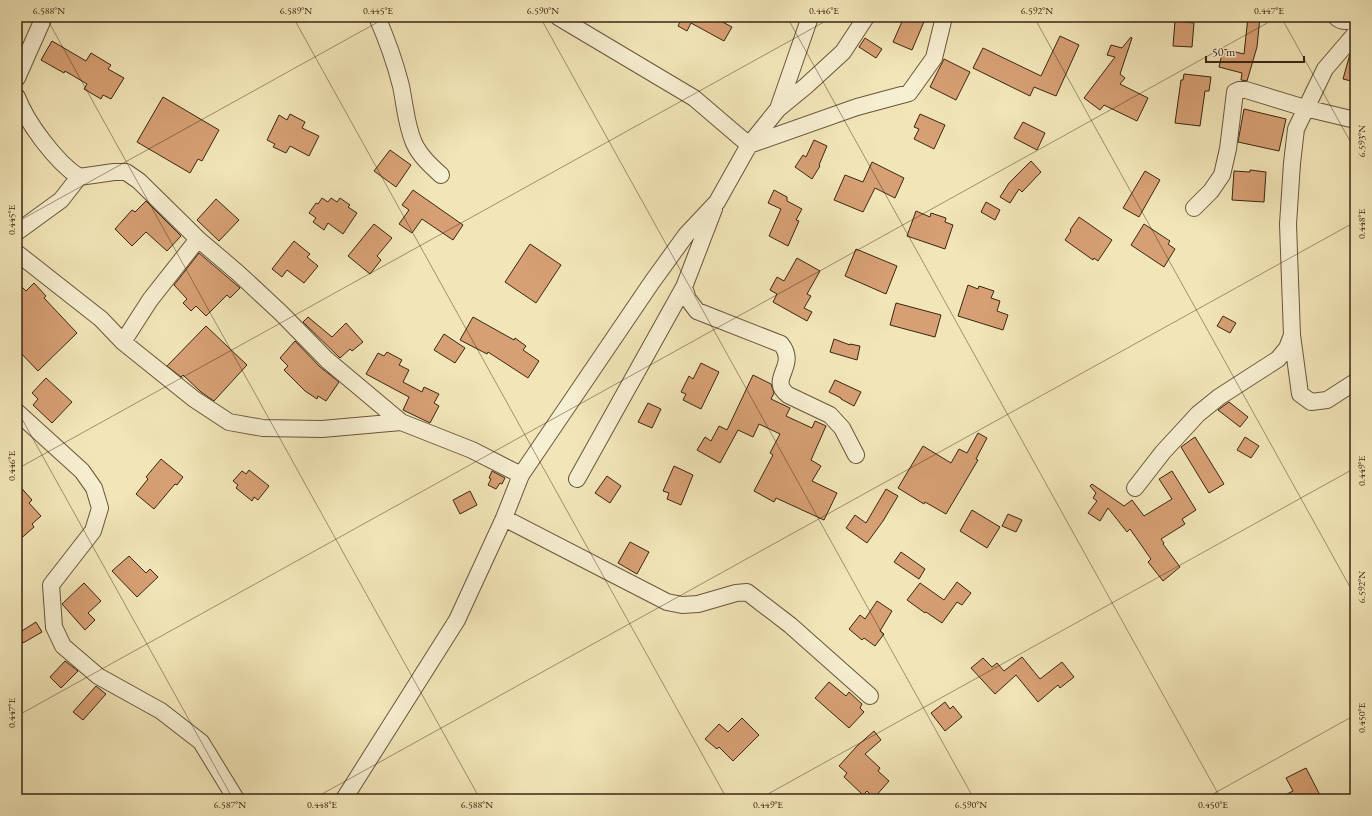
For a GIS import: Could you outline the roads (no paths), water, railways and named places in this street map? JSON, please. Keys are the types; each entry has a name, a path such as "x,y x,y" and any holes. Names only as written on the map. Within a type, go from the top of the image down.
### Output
{"street":[{"path":"17,78 44,17"},
{"path":"377,17 389,44 414,143 423,158 441,176"},
{"path":"558,17 694,98 749,145"},
{"path":"778,109 810,17"},
{"path":"577,479 684,287 717,202 749,145 778,109 843,52 866,17"},
{"path":"1336,17 1346,22 1355,19"},
{"path":"749,145 857,107 909,93 934,58 943,21"},
{"path":"1355,34 1325,69 1296,129 1288,224 1292,335 1300,394 1311,402 1327,400 1355,382"},
{"path":"1194,208 1211,191 1222,175 1228,149 1235,92 1246,90 1305,108 1355,120"},
{"path":"17,97 33,127 68,170 79,177 114,172 126,172 139,181 198,239 275,308 327,360 401,422 472,450 521,475"},
{"path":"17,232 61,200 79,177"},
{"path":"344,799 457,620 504,518 521,475 686,235 717,202"},
{"path":"123,342 150,300 198,239"},
{"path":"17,253 100,319 123,342 194,399 229,422 263,428 322,429 401,422"},
{"path":"684,287 688,299 697,312 781,344 786,350 788,359 780,383 782,391 788,396 830,415 842,428 856,455"},
{"path":"1136,488 1163,452 1198,414 1218,397 1278,359 1287,348 1292,335"},
{"path":"17,412 82,471 94,488 100,508 94,531 51,585 54,627 63,646 98,676 161,710 201,742 236,799"},
{"path":"504,518 667,602 682,605 698,604 736,593 747,592 790,625 870,696"}]}
